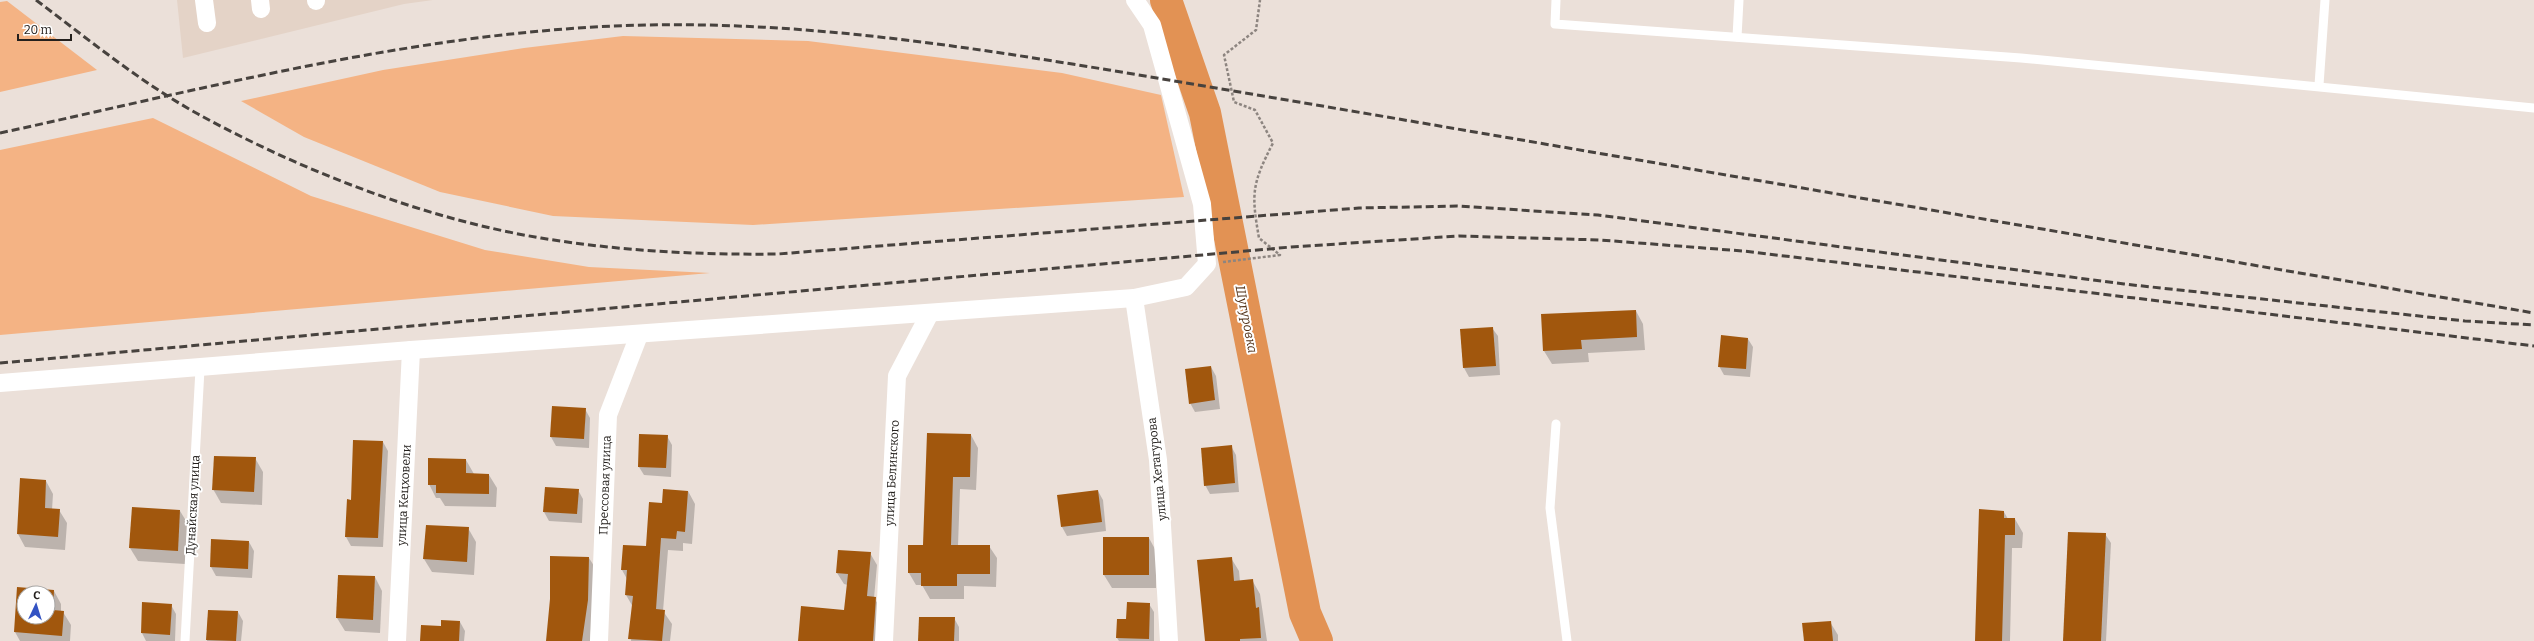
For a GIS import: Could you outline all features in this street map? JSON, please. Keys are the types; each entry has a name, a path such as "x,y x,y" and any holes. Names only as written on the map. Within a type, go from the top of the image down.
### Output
{"street":[{"path":"204,0 207,23"},
{"path":"0,383 200,369 411,350 639,335 1134,298 1186,287 1207,264 1202,204 1152,25 1135,0"},
{"name":"улица Хетагурова","path":"1134,298 1158,460 1169,641"},
{"name":"улица Белинского","path":"884,641 897,376 930,313"},
{"name":"Прессовая улица","path":"598,641 608,415 639,335"},
{"name":"улица Кецховели","path":"397,641 411,350"}],"lane":[{"path":"1556,0 1555,24 2021,58 2319,85 2534,108"},
{"path":"1736,37 1739,0"},
{"path":"2319,85 2325,0"},
{"name":"Дунайская улица","path":"185,641 200,369"},
{"path":"1556,424 1550,508 1567,641"}],"path":[{"path":"1207,264 1280,255 1259,238 1253,204 1257,176 1273,143 1255,110 1234,102 1224,55 1256,30 1260,0"}],"shaded area":[{"path":"177,0 433,0 404,4 183,58"},
{"path":"7,1 97,70 0,92 0,2"},
{"path":"623,36 808,41 1062,73 1161,95 1184,197 753,225 553,216 440,192 304,137 241,101 383,70 524,48"},
{"path":"153,118 311,196 485,250 589,267 710,273 0,335 0,150"}],"building":[{"path":"1636,310 1637,337 1581,340 1582,349 1543,351 1541,314"},
{"path":"1493,327 1496,366 1463,368 1460,329"},
{"path":"1721,335 1748,338 1746,369 1718,367"},
{"path":"1211,366 1215,400 1189,404 1185,369"},
{"path":"552,406 586,408 584,439 550,437"},
{"path":"927,433 971,434 970,477 953,477 951,545 990,545 990,574 957,574 957,586 921,586 921,573 908,573 908,545 923,545"},
{"path":"639,434 668,435 666,468 638,467"},
{"path":"353,440 383,441 378,538 345,537 347,499 351,500"},
{"path":"1232,445 1235,483 1204,486 1201,448"},
{"path":"214,456 256,457 254,492 212,490"},
{"path":"428,458 466,459 466,473 489,474 489,494 436,493 436,485 428,485"},
{"path":"20,478 46,480 45,508 60,509 58,537 17,534"},
{"path":"545,487 579,489 577,514 543,512"},
{"path":"663,489 688,491 685,532 677,531 676,539 661,538 656,609 665,610 662,641 628,639 633,596 625,595 627,570 621,570 623,545 646,546 649,502 662,503"},
{"path":"1098,490 1102,522 1061,527 1057,495"},
{"path":"132,507 180,510 178,551 129,548"},
{"path":"1979,509 2004,511 2004,518 2015,518 2015,535 2005,535 2002,641 1975,641"},
{"path":"426,525 469,527 467,562 423,559"},
{"path":"2068,532 2106,533 2101,641 2063,641"},
{"path":"1103,537 1149,537 1149,575 1103,575"},
{"path":"211,539 249,541 248,569 210,567"},
{"path":"838,550 871,552 867,596 876,597 873,641 798,641 801,606 844,610 848,574 836,573"},
{"path":"550,556 589,557 588,600 582,641 546,641 550,599"},
{"path":"1232,557 1234,581 1253,579 1256,608 1259,607 1261,638 1240,639 1240,641 1205,641 1197,560"},
{"path":"338,575 375,576 373,620 336,618"},
{"path":"16,602 16,625 56,625 56,610 64,611 62,636 14,632"},
{"path":"142,602 172,604 170,635 141,633"},
{"path":"1127,602 1150,603 1149,639 1116,638 1117,619 1126,619"},
{"path":"208,610 238,611 236,641 206,640"},
{"path":"919,617 955,617 954,641 918,641"},
{"path":"441,620 460,621 459,641 420,641 421,625 441,626"},
{"path":"1831,621 1833,641 1804,641 1802,623"}],"waterway":[{"name":"Шугуровка","path":"1166,0 1205,113 1305,613 1317,641"}],"railway":[{"path":"36,0 115,60 177,102 237,135 321,173 408,205 497,230 600,246 689,253 778,254 1359,208 1457,206 1598,215 2124,284 2465,321 2534,325"},
{"path":"0,133 322,63 484,37 566,29 648,25 706,25 822,31 937,44 1109,70 2534,313"},
{"path":"0,363 1291,247 1459,236 1600,240 1743,251 2534,346"}]}
